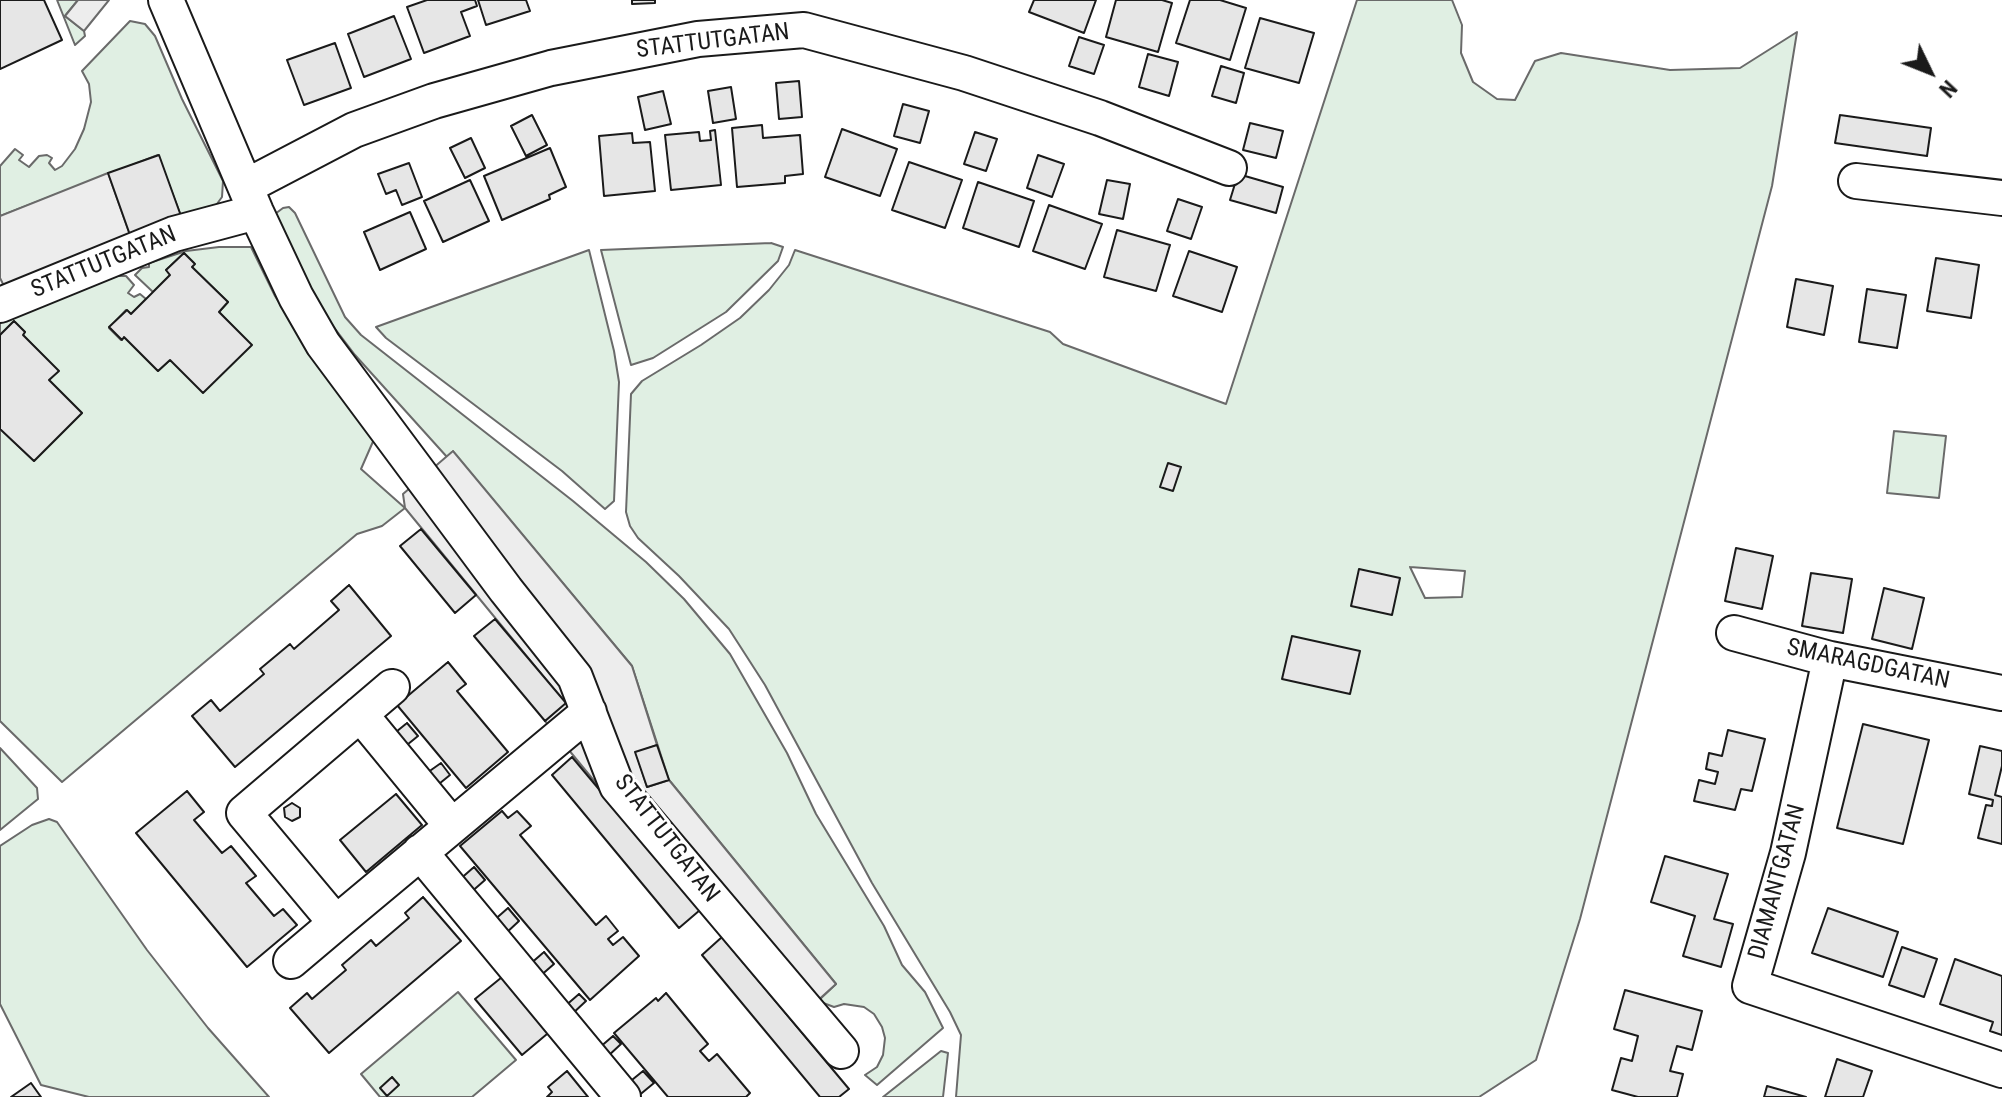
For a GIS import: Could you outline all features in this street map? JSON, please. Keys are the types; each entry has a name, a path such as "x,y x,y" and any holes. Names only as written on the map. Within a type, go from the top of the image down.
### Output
{"street":[{"name":"STATTUTGATAN","path":"166,0 296,297 323,344 506,590 575,677 617,786 841,1051"},
{"name":"STATTUTGATAN","path":"0,305 252,199 354,130 434,101 551,68 698,39 804,30 964,73 1100,118 1229,168"},
{"path":"1856,181 2002,198"},
{"name":"SMARAGDGATAN","path":"1734,633 1830,659 2002,693"},
{"name":"DIAMANTGATAN","path":"1830,659 1788,853 1750,986 2002,1070"},
{"path":"336,923 244,813 392,687"},
{"path":"291,961 589,712"},
{"path":"360,714 452,826"},
{"path":"420,852 623,1097"}],"green space":[{"path":"57,0 78,0 65,16 84,31 85,36 75,45"},
{"path":"1357,0 1452,0 1462,25 1461,53 1473,82 1497,99 1515,100 1535,61 1561,53 1670,70 1740,68 1797,32 1772,186 1580,919 1536,1060 1479,1097 956,1097 961,1035 872,883 765,685 729,629 638,538 630,526 626,512 631,394 642,381 740,318 769,290 789,265 795,250 1050,332 1063,344 1226,404","holes":["1410,567 1465,571 1462,597 1425,598"]},
{"path":"130,21 145,24 155,36 223,181 222,197 214,208 181,216 158,155 0,216 0,166 15,149 23,155 19,160 29,167 39,156 47,155 52,158 49,163 55,170 62,166 75,149 91,102 89,84 82,71"},
{"path":"289,207 295,213 345,317 361,335 646,562 684,599 730,654 787,753 816,814 884,926 902,965 925,992 943,1028 877,1085 865,1075 877,1067 883,1055 885,1038 874,1014 864,1007 844,1004 834,1007 818,1001 836,984 669,780 632,666 453,452 447,457 355,355 320,309 271,217"},
{"path":"771,243 783,247 778,261 726,312 653,358 631,365 601,250"},
{"path":"251,247 275,296 304,342 375,437 361,469 405,508 382,526 357,534 62,782 0,721 0,429 34,461 82,413 49,380 58,371 23,335 25,332 14,321 0,335 0,323 117,276 126,276 134,285 128,293 134,297 140,294 146,299 131,314 126,310 109,328 121,340 124,337 158,371 170,360 251,345 219,312 228,302 192,267 194,263 184,253 166,270 170,275 153,292 135,275 142,268 149,267 149,263 186,251"},
{"path":"589,250 619,382 614,501 605,509 562,471 386,338 376,327"},
{"path":"1894,431 1946,436 1939,498 1887,493"},
{"path":"0,748 37,788 38,799 0,830"},
{"path":"49,819 57,822 147,950 208,1028 269,1097 89,1097 41,1085 0,1004 0,846 32,825"},
{"path":"458,992 516,1060 472,1097 380,1097 361,1074"},
{"path":"941,1051 948,1053 943,1097 883,1097"}],"shaded area":[{"path":"78,0 109,0 84,31 65,16"},
{"path":"108,173 130,235 4,286 0,278 0,216"},
{"path":"453,451 632,666 657,745 636,753 647,787 669,780 836,984 793,1023 545,721 565,703 405,508 403,494"}],"building":[{"path":"0,0 44,0 62,40 0,69"},
{"path":"427,0 475,0 477,6 461,12 470,36 424,53 407,7"},
{"path":"478,0 526,0 530,11 486,25"},
{"path":"632,0 655,0 655,3 632,4"},
{"path":"1034,0 1096,0 1084,33 1029,12"},
{"path":"1116,0 1162,0 1172,3 1158,52 1106,37"},
{"path":"1190,0 1220,0 1246,8 1230,60 1176,43"},
{"path":"394,16 411,59 364,77 348,34"},
{"path":"1260,18 1314,33 1299,83 1245,68"},
{"path":"1079,37 1104,45 1094,74 1069,66"},
{"path":"335,43 351,88 304,105 287,60"},
{"path":"1148,54 1178,62 1169,96 1139,87"},
{"path":"1221,66 1244,73 1236,103 1212,96"},
{"path":"799,81 802,117 779,119 776,83"},
{"path":"731,87 736,119 713,123 708,91"},
{"path":"663,91 671,124 645,130 638,97"},
{"path":"903,104 929,111 920,143 894,136"},
{"path":"532,115 547,145 526,156 511,126"},
{"path":"1840,115 1931,128 1927,156 1835,143"},
{"path":"1250,123 1283,131 1276,158 1243,150"},
{"path":"762,125 763,138 800,135 803,174 785,176 785,183 737,187 732,128"},
{"path":"842,129 897,149 880,196 825,177"},
{"path":"715,130 721,185 671,190 665,135 699,132 700,141 711,140 710,131"},
{"path":"975,132 997,139 986,171 964,164"},
{"path":"632,133 633,143 650,142 655,191 604,196 599,136"},
{"path":"471,138 485,168 465,178 450,148"},
{"path":"550,148 566,187 549,195 550,199 502,220 484,176"},
{"path":"159,155 181,216 130,235 108,173"},
{"path":"1038,155 1064,164 1052,197 1027,188"},
{"path":"909,162 962,180 945,228 892,210"},
{"path":"409,163 422,197 402,205 396,190 386,194 378,174"},
{"path":"1238,174 1283,187 1276,213 1230,200"},
{"path":"470,180 489,221 443,242 424,201"},
{"path":"1107,180 1130,184 1123,219 1099,214"},
{"path":"978,182 1034,201 1019,247 963,228"},
{"path":"1178,199 1202,207 1191,239 1167,231"},
{"path":"1049,205 1102,224 1085,269 1033,251"},
{"path":"410,212 426,249 380,270 364,232"},
{"path":"1117,230 1170,245 1156,291 1104,277"},
{"path":"1189,251 1237,267 1222,312 1173,296"},
{"path":"184,253 195,264 192,267 228,302 219,312 252,345 203,393 170,360 158,371 124,337 122,340 109,327 127,310 131,314 170,275 166,270"},
{"path":"1936,258 1979,265 1971,318 1927,311"},
{"path":"1796,279 1833,286 1824,335 1787,327"},
{"path":"1867,289 1906,295 1897,348 1859,342"},
{"path":"14,321 25,332 23,335 59,371 49,380 82,413 34,461 0,429 0,335"},
{"path":"1168,463 1181,467 1173,491 1160,487"},
{"path":"421,529 476,595 455,613 400,546"},
{"path":"1736,548 1773,556 1762,609 1725,601"},
{"path":"1359,569 1400,578 1392,615 1351,606"},
{"path":"1811,573 1852,579 1843,633 1802,626"},
{"path":"349,585 391,636 235,767 192,716 211,700 220,711 264,674 260,669 290,644 294,649 339,610 331,601"},
{"path":"1884,588 1924,598 1912,649 1872,639"},
{"path":"495,619 566,703 545,721 474,636"},
{"path":"1292,636 1360,651 1350,694 1282,679"},
{"path":"448,662 466,684 457,691 508,752 466,788 397,705"},
{"path":"407,723 418,736 402,749 391,736"},
{"path":"1863,724 1929,740 1903,844 1837,828"},
{"path":"1728,730 1765,739 1752,791 1741,789 1735,810 1694,801 1699,780 1715,784 1718,772 1706,769 1709,753 1722,756"},
{"path":"657,745 669,780 647,787 635,752"},
{"path":"1980,746 2002,751 1995,795 2002,797 2002,844 1978,838 1986,805 1992,806 1993,800 1969,794"},
{"path":"572,757 700,910 679,928 552,775"},
{"path":"441,763 450,775 434,788 424,775"},
{"path":"187,791 204,812 194,820 222,853 231,846 256,876 246,883 274,916 283,909 297,925 247,967 136,833"},
{"path":"396,794 422,825 366,872 340,840"},
{"path":"292,803 300,808 300,817 292,821 285,817 284,808"},
{"path":"502,811 508,818 517,811 531,826 520,835 596,925 606,916 618,931 608,939 613,945 623,937 639,956 590,1000 460,846"},
{"path":"1665,856 1728,874 1714,919 1733,924 1721,967 1683,956 1695,916 1651,902"},
{"path":"474,867 485,880 469,894 458,881"},
{"path":"423,897 461,941 329,1053 290,1008 307,993 312,999 346,970 342,965 371,940 376,946 409,918 405,913"},
{"path":"508,908 519,921 504,935 492,922"},
{"path":"1828,908 1898,932 1883,977 1812,953"},
{"path":"722,937 849,1089 839,1097 820,1097 702,955"},
{"path":"1902,947 1937,959 1924,997 1889,985"},
{"path":"544,952 554,964 539,977 529,965"},
{"path":"1955,959 2002,976 2002,1035 1990,1031 1993,1022 1940,1004"},
{"path":"507,973 553,1029 522,1055 475,999"},
{"path":"1625,990 1702,1011 1692,1050 1677,1046 1670,1071 1683,1074 1677,1097 1638,1097 1612,1090 1621,1058 1632,1061 1638,1036 1614,1029"},
{"path":"666,993 708,1044 700,1051 709,1061 717,1054 750,1093 746,1097 668,1097 614,1033"},
{"path":"579,994 586,1001 571,1015 564,1007"},
{"path":"613,1036 621,1044 607,1057 599,1048"},
{"path":"1837,1059 1872,1071 1863,1097 1825,1097"},
{"path":"567,1071 588,1097 547,1097 552,1092 548,1087"},
{"path":"643,1071 654,1083 637,1097 627,1084"},
{"path":"392,1077 399,1085 387,1096 380,1088"},
{"path":"31,1083 41,1097 11,1097"},
{"path":"1767,1086 1806,1097 1764,1097"}]}
